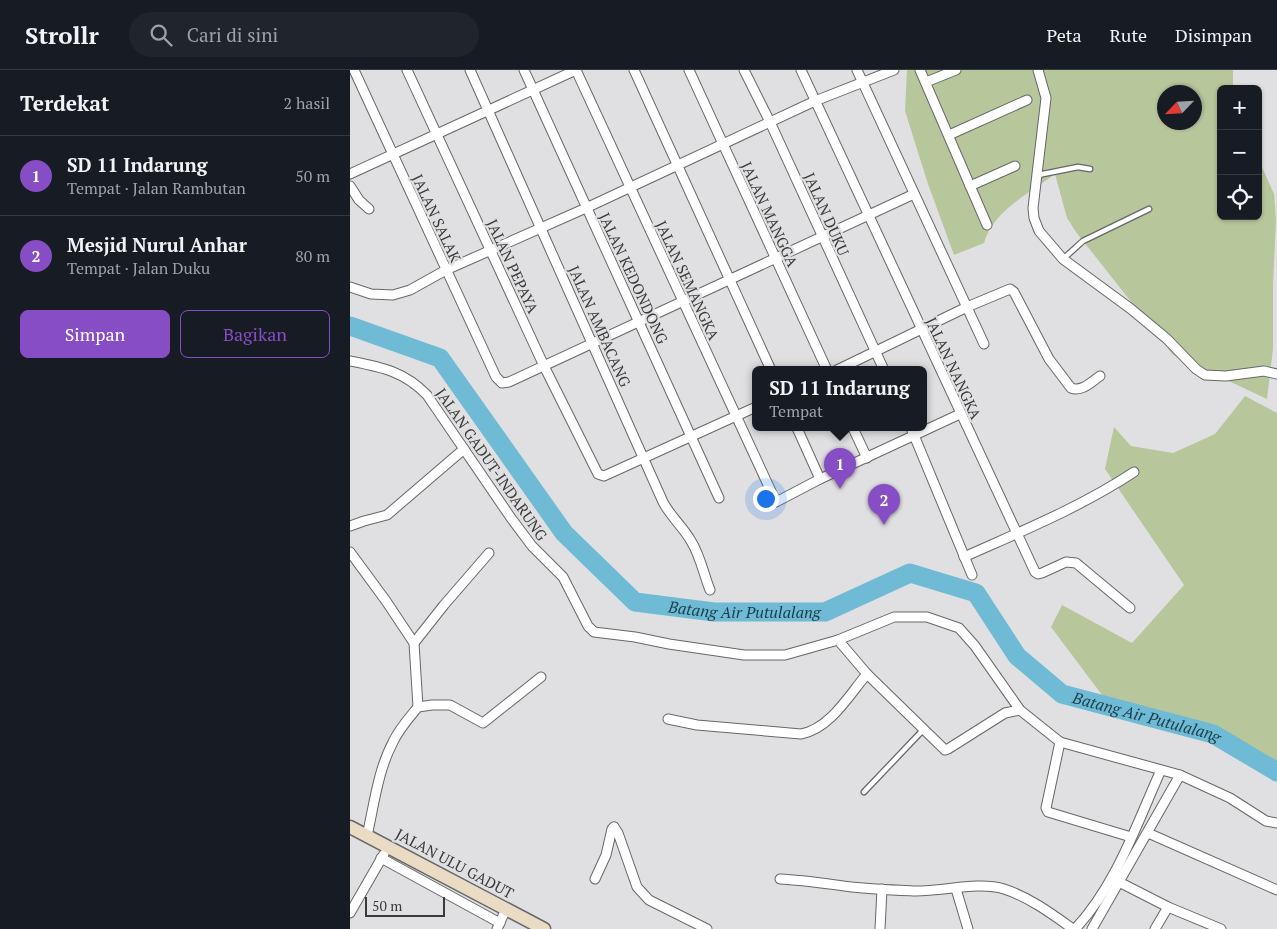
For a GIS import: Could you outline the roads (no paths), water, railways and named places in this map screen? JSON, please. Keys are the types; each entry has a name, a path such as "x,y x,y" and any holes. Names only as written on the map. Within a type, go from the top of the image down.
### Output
{"street":[{"name":"JALAN PEPAYA","path":"407,70 544,366 596,472 604,476 644,459"},
{"name":"JALAN AMBACANG","path":"470,70 644,459 669,513 683,528 693,544 710,590"},
{"name":"JALAN KEDONDONG","path":"524,70 719,498"},
{"path":"350,174 576,70"},
{"name":"JALAN SEMANGKA","path":"576,70 776,502 820,479"},
{"path":"634,70 769,366"},
{"name":"JALAN MANGGA","path":"689,70 825,366"},
{"name":"JALAN DUKU","path":"744,70 770,122 882,366"},
{"name":"JALAN NANGKA","path":"801,70 1035,572 1038,574 1042,573 1066,562 1076,563 1130,608"},
{"path":"856,70 984,344"},
{"path":"350,287 371,294 393,294 410,290 446,270 631,188 770,122 894,70"},
{"path":"920,70 987,225"},
{"path":"926,82 956,70"},
{"path":"1038,70 1046,98 1033,208 1034,218 1039,231 1063,259 1131,309 1137,316 1167,339 1196,369 1205,375 1226,376 1264,372 1277,374"},
{"name":"JALAN SALAK","path":"354,71 496,377 502,383 509,382 544,366"},
{"path":"949,135 1027,100"},
{"path":"970,186 1016,166"},
{"path":"350,186 359,200 369,209"},
{"path":"544,366 914,194"},
{"path":"845,366 967,307 1010,289 1049,359 1071,388 1076,390 1083,388 1100,376"},
{"name":"JALAN GADUT-INDARUNG","path":"350,361 400,374 417,384 434,402 479,473 532,546 562,577 588,626 594,632 744,654 785,655 838,640 894,617 927,617 959,628 975,646 1020,710 1060,742 1180,775 1230,798 1266,821 1277,823"},
{"path":"644,459 752,409"},
{"path":"927,427 960,414"},
{"path":"798,431 820,479 867,458 913,432 972,575"},
{"path":"854,431 867,458"},
{"path":"350,526 364,520 387,515 464,449"},
{"path":"964,557 1072,508 1110,488 1134,472"},
{"path":"350,552 414,643 417,675 418,707 393,741 387,755 367,836"},
{"path":"414,643 489,553"},
{"path":"838,640 867,674 945,750 1006,713 1020,710"},
{"path":"668,719 697,725 801,734 810,732 819,728 834,714 867,674"},
{"path":"418,707 450,705 483,722 541,677"},
{"path":"1060,742 1046,808 1048,812 1131,836"},
{"path":"780,879 882,889 933,891 993,886 1005,889 1052,914 1074,929 1096,905 1112,877 1161,770"},
{"path":"1092,929 1180,775"},
{"name":"JALAN ULU GADUT","path":"350,827 367,836 385,852 506,908 544,929"},
{"path":"596,879 606,855 614,827 618,832 637,887 649,900 706,929"},
{"path":"1148,833 1277,890"},
{"path":"350,913 353,901 385,852 499,926 506,908"},
{"path":"1119,882 1168,907 1221,929"},
{"path":"880,929 882,889"},
{"path":"956,889 968,929"},
{"path":"1155,929 1168,907"}],"lane":[{"path":"1037,175 1078,167 1090,169"},
{"path":"1063,259 1083,240 1149,209"},
{"path":"864,792 923,730"}],"waterway":[{"name":"Batang Air Putulalang","path":"350,326 440,358 564,533 635,602 714,612 825,612 910,573 976,593 1017,656 1062,694 1213,734 1277,772"}],"place":[{"name":"SD 11 Indarung","path":"840,489"},
{"name":"Mesjid Nurul Anhar","path":"884,525"}]}
